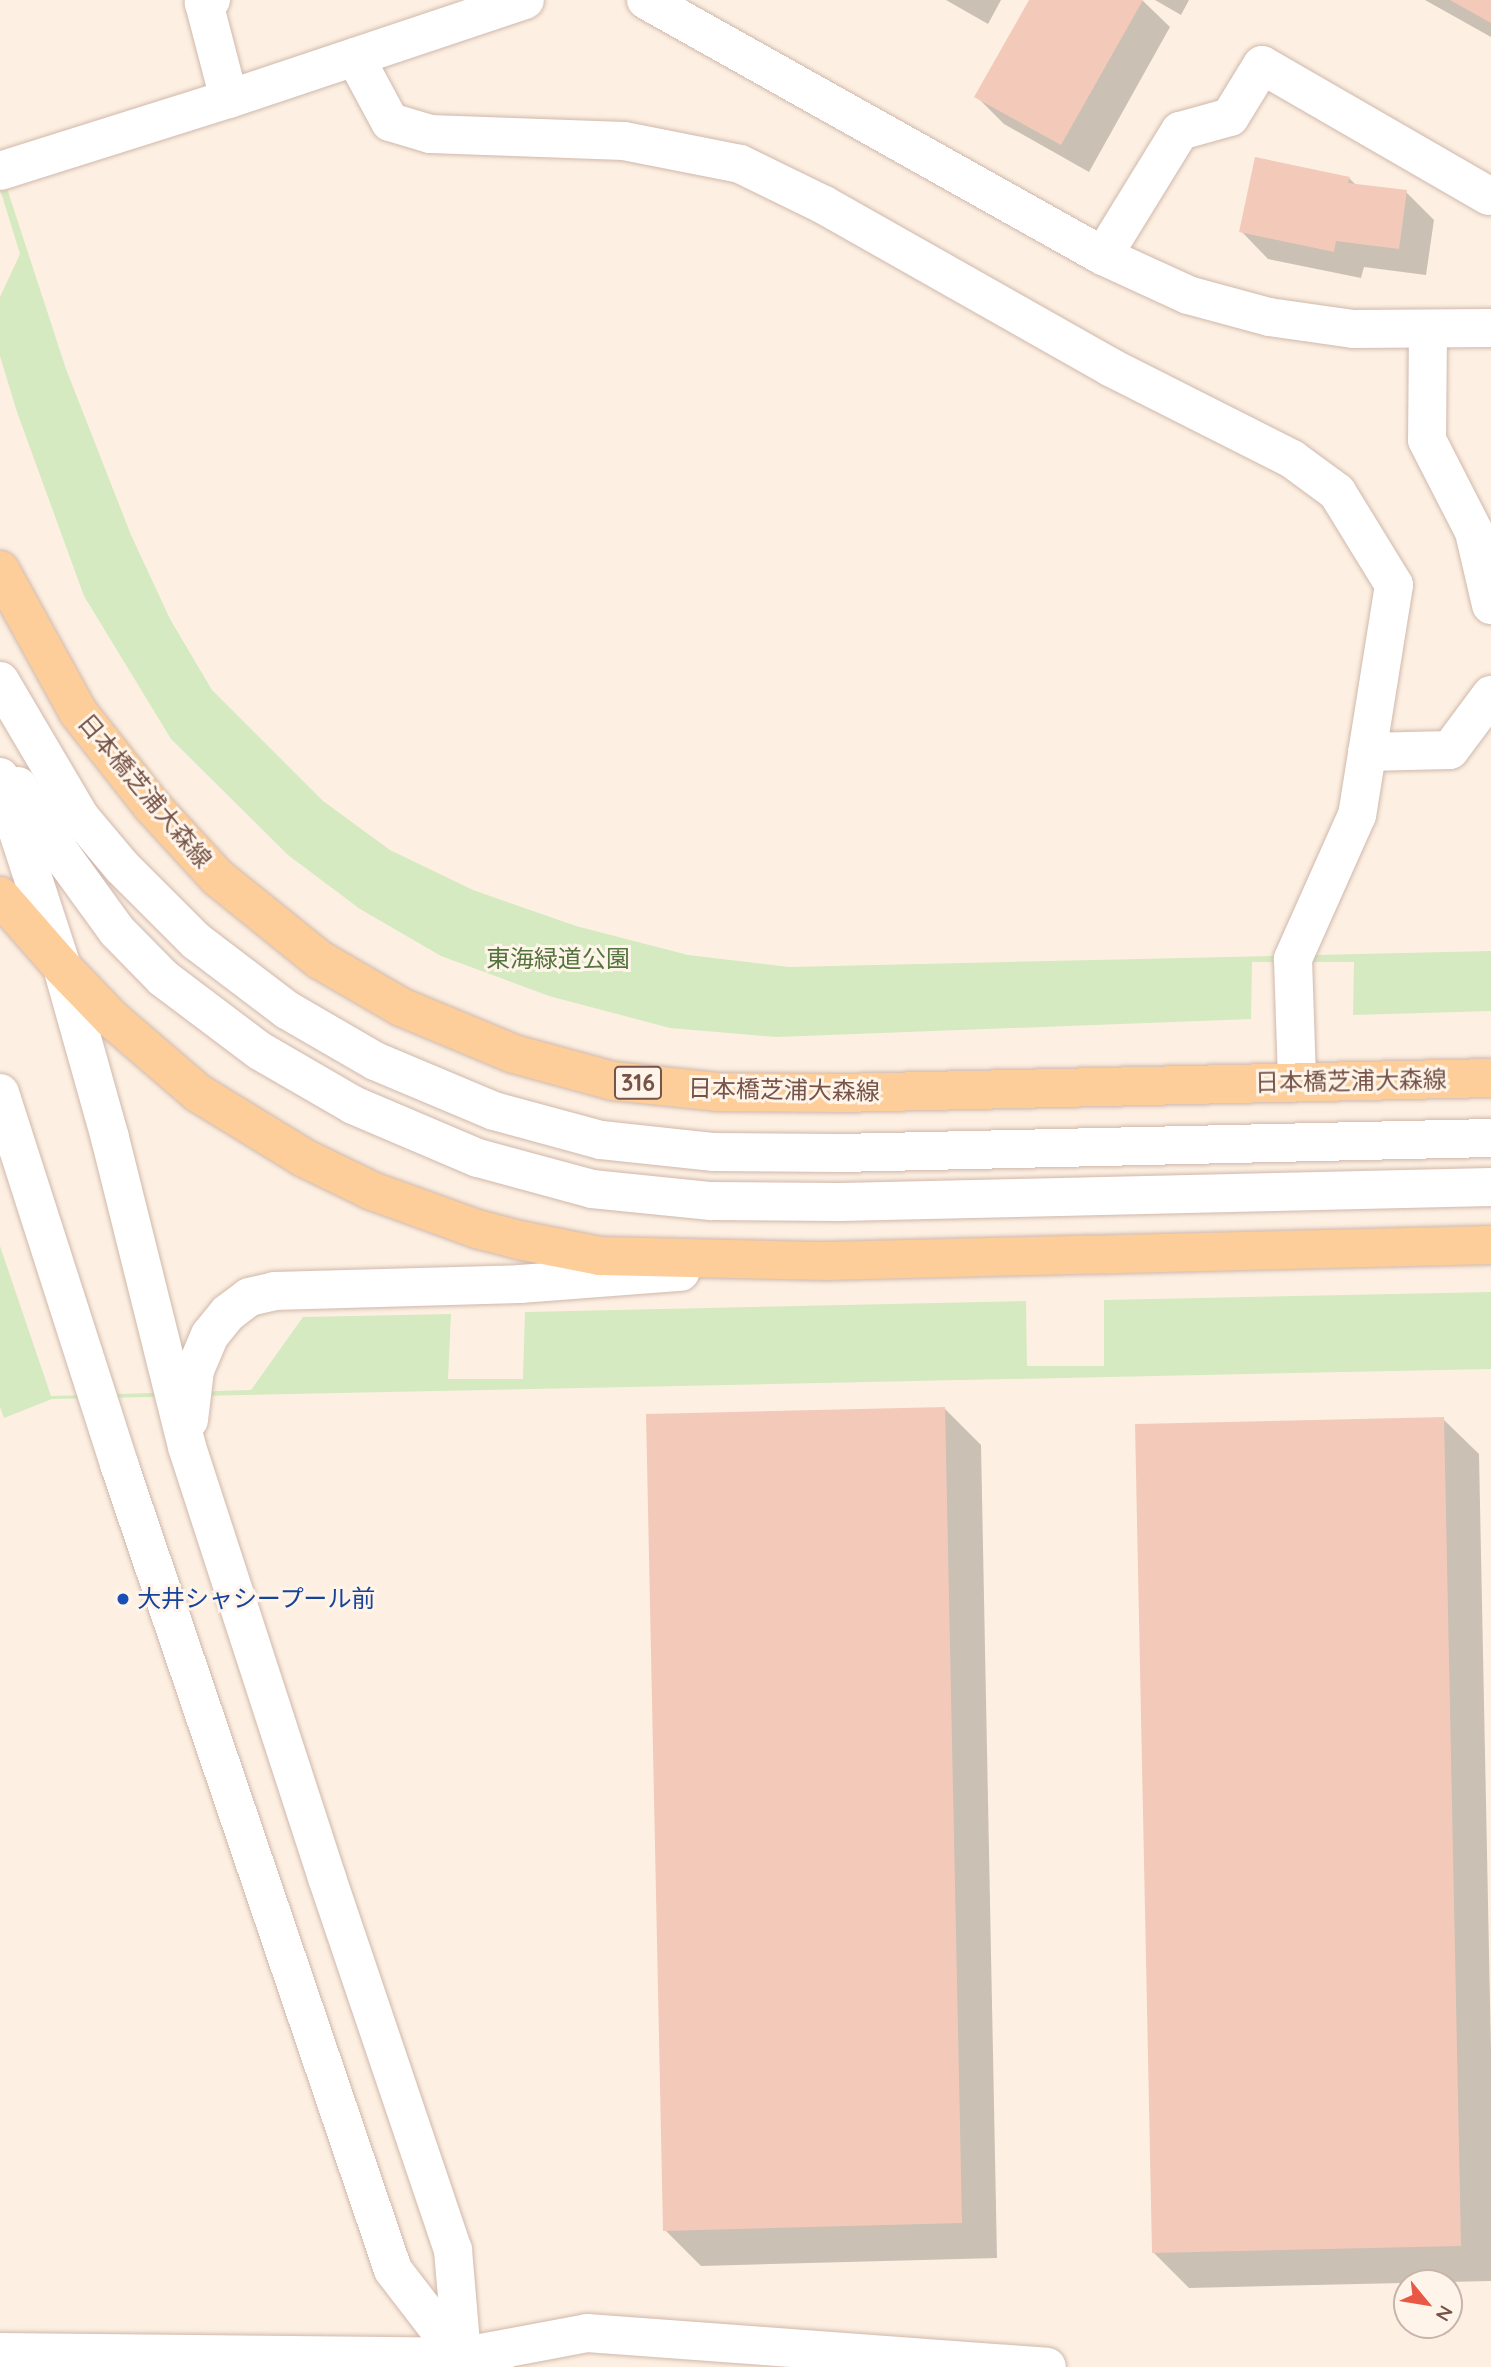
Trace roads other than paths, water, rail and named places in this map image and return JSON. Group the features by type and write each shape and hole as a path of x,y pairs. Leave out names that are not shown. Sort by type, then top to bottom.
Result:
{"main road":[{"name":"日本橋芝浦大森線","path":"0,570 78,712 152,806 218,877 320,960 401,1007 514,1054 613,1081 717,1092 840,1093 1491,1078"},
{"path":"0,896 62,967 112,1018 198,1093 304,1158 405,1204 477,1229 600,1256 826,1261 1491,1245"}],"street":[{"path":"211,0 204,3 229,99"},
{"path":"0,171 229,99 525,0"},
{"path":"646,0 1103,256 1188,295 1269,317 1353,329 1491,328"},
{"path":"355,57 390,122 430,134 624,141 740,164 824,205 1110,367 1292,458 1337,492 1394,585 1357,815 1293,959 1297,1083"},
{"path":"1103,256 1180,131 1230,117 1262,65 1489,195"},
{"path":"1428,330 1427,440 1474,532 1491,605"},
{"path":"0,681 80,817 122,867 195,941 287,1010 375,1061 494,1111 601,1140 714,1152 840,1153 1491,1138"},
{"path":"1367,752 1450,750 1491,695"},
{"path":"0,758 59,851 117,931 163,978 260,1051 341,1098 478,1158 592,1189 711,1201 840,1202 1491,1187"},
{"path":"0,777 62,967 110,1138 187,1447 331,1891 453,2250 472,2364"},
{"path":"0,1093 119,1464 393,2270 472,2364"},
{"path":"187,1447 195,1370 210,1335 228,1313 249,1297 274,1291 520,1284 826,1261"},
{"path":"0,2352 472,2364 587,2333 1047,2367"}],"place":[{"name":"大井シャシープール前","path":"123,1599"}],"park label":[{"name":"東海緑道公園","path":"558,959"}]}
